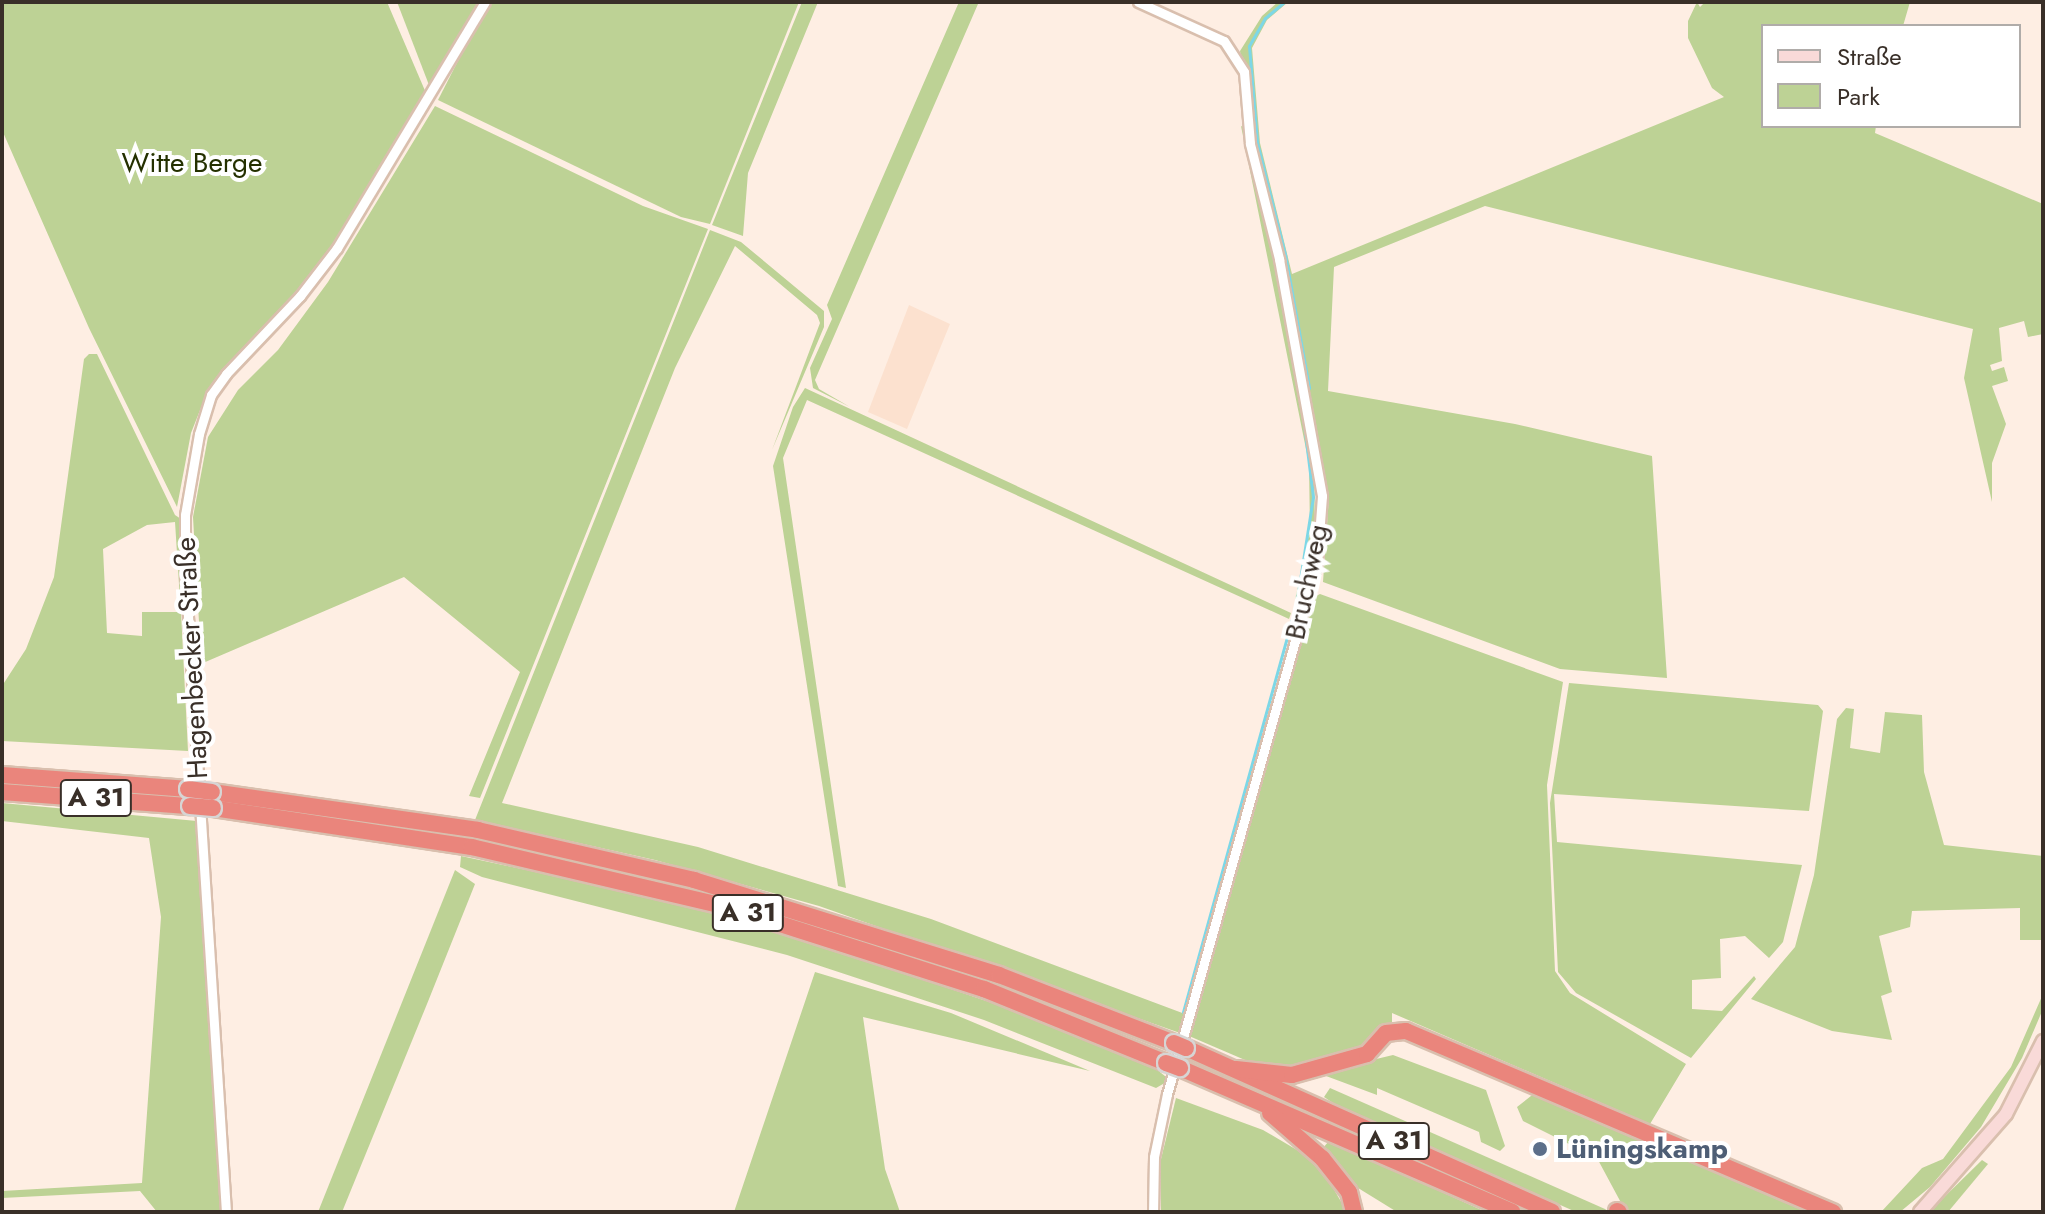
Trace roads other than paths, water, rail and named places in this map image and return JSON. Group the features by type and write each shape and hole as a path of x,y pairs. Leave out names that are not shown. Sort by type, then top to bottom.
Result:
{"highway":[{"name":"A 31","path":"2,775 461,827 626,863 819,916 1073,1001 1236,1069 1552,1212"},
{"name":"A 31","path":"2,792 189,798"},
{"name":"A 31","path":"212,800 454,843 629,881 805,929 995,993 1242,1093 1512,1212"},
{"path":"1236,1069 1292,1075 1367,1054 1386,1033 1406,1031 1833,1212"},
{"path":"1242,1093 1322,1158 1349,1192 1354,1212"}],"main road":[{"path":"1920,1212 2006,1114 2043,1041"}],"street":[{"name":"Hagenbecker Straße","path":"226,1212 184,556 199,434 211,395 226,374 300,296 337,248 485,2"},
{"name":"Bruchweg","path":"1138,2 1224,41 1244,72 1250,144 1279,259 1322,496 1317,563 1167,1094 1154,1157 1153,1212"}],"waterway":[{"path":"1284,2 1265,18 1249,46 1257,142 1285,254 1309,388"},
{"path":"1297,599 1313,497 1303,417"},
{"path":"1183,1012 1292,619"}],"place":[{"name":"Lüningskamp","path":"1540,1149"}],"park label":[{"name":"Witte Berge","path":"192,163"}]}
